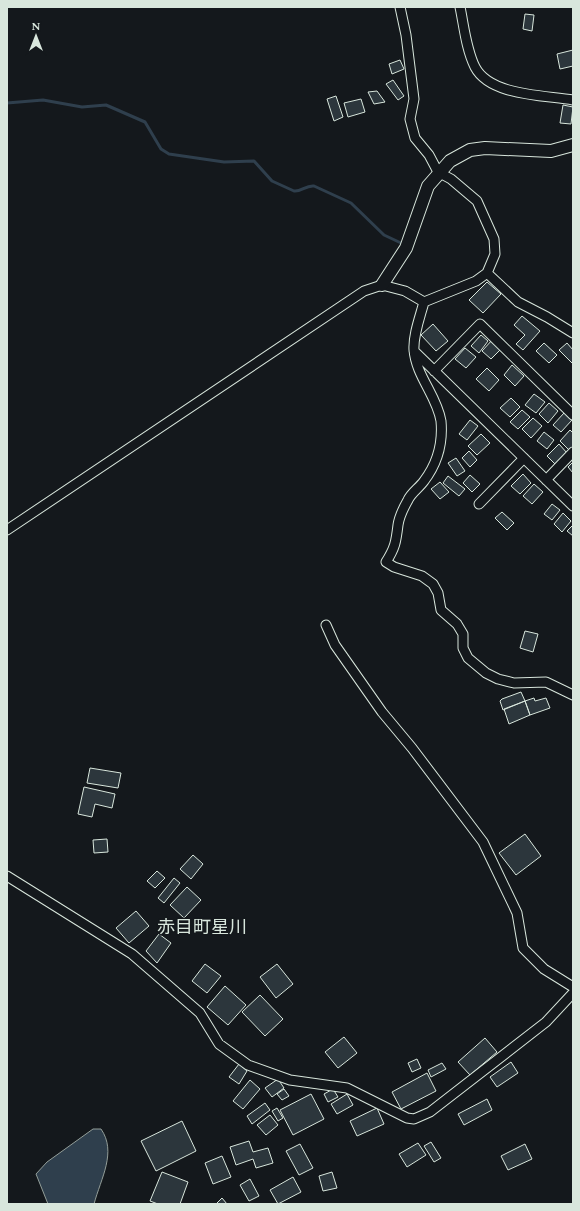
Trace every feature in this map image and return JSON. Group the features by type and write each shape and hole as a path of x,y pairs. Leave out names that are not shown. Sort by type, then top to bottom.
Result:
{"street":[{"path":"400,7 406,35 414,99 410,119 416,138 429,155 438,172 451,179 477,201 494,238 494,254 487,273 476,282 424,302"},
{"path":"460,7 474,65 485,80 503,89 573,100"},
{"path":"382,285 406,248 424,193 438,172 450,161 470,150 499,148 551,151 573,145"},
{"path":"487,273 518,302 573,333"},
{"path":"7,530 364,291 382,285 405,291 424,302"},
{"path":"424,302 414,344 414,351 423,378 438,409 442,438 436,460 430,472 408,498 398,525 395,546 386,562 394,567 422,576 433,584 438,593 441,610 457,624 463,634 463,648 468,658 486,673 498,679 514,683 546,682 573,695"},
{"path":"434,371 480,324 573,415"},
{"path":"414,351 573,506"},
{"path":"546,480 573,452"},
{"path":"479,504 524,458"},
{"path":"326,625 335,644 382,712 412,748 484,842 517,913 523,948 544,968 573,987"},
{"path":"7,876 132,954 200,1013 219,1044 248,1065 290,1080 347,1088 407,1118 419,1118 430,1112 546,1022 573,993"}],"water":[{"path":"93,1129 101,1129 106,1138 108,1147 108,1156 104,1175 94,1204 48,1204 36,1174 47,1162"}],"building":[{"path":"525,14 534,15 532,31 523,29"},
{"path":"573,50 573,66 560,69 557,54"},
{"path":"400,60 404,69 392,74 389,64"},
{"path":"393,80 404,96 398,100 386,84"},
{"path":"377,91 385,102 374,104 368,92"},
{"path":"336,96 343,117 334,121 327,99"},
{"path":"361,99 365,112 348,117 344,103"},
{"path":"563,105 573,107 571,124 560,123"},
{"path":"487,282 501,294 483,313 469,300"},
{"path":"522,316 540,331 523,350 516,344 525,335 514,325"},
{"path":"433,324 448,341 436,351 421,335"},
{"path":"481,335 488,341 479,353 471,346"},
{"path":"493,339 502,348 491,359 482,351"},
{"path":"544,343 557,355 549,363 536,351"},
{"path":"567,343 573,350 573,364 559,350"},
{"path":"465,348 476,357 466,368 455,359"},
{"path":"512,365 524,376 515,386 504,375"},
{"path":"487,368 499,380 489,391 476,379"},
{"path":"534,394 545,402 536,413 525,405"},
{"path":"511,398 520,407 510,417 500,408"},
{"path":"549,403 558,411 548,423 539,414"},
{"path":"522,410 530,417 518,429 510,422"},
{"path":"564,413 572,420 561,432 553,425"},
{"path":"533,418 542,426 531,438 522,429"},
{"path":"470,420 478,426 467,440 459,434"},
{"path":"570,430 573,433 573,446 569,450 560,441"},
{"path":"544,432 554,440 547,449 537,441"},
{"path":"481,434 490,443 477,455 468,446"},
{"path":"559,444 567,453 556,465 547,456"},
{"path":"469,451 477,460 470,467 462,458"},
{"path":"456,458 465,471 457,476 448,463"},
{"path":"573,462 573,473 568,467"},
{"path":"523,474 531,483 520,494 511,486"},
{"path":"470,475 480,484 472,492 463,483"},
{"path":"448,476 465,489 459,496 443,483"},
{"path":"440,482 449,492 440,499 431,489"},
{"path":"534,484 543,492 532,504 523,496"},
{"path":"552,504 560,510 552,520 544,514"},
{"path":"502,512 514,523 507,530 495,518"},
{"path":"563,513 571,521 562,532 554,524"},
{"path":"573,525 573,536 567,531"},
{"path":"525,631 538,634 533,652 520,648"},
{"path":"521,692 525,701 503,710 500,701 502,699"},
{"path":"534,698 535,701 546,698 550,708 530,715 525,701"},
{"path":"525,701 530,715 509,724 504,709"},
{"path":"90,768 121,773 118,788 87,783"},
{"path":"84,787 115,794 112,808 95,804 92,817 78,814"},
{"path":"525,834 541,856 516,875 499,853"},
{"path":"107,839 108,852 94,853 93,840"},
{"path":"193,855 203,864 191,879 180,869"},
{"path":"157,871 165,878 155,888 147,881"},
{"path":"174,878 180,883 164,903 158,898"},
{"path":"187,887 201,900 184,918 170,905"},
{"path":"136,911 149,926 129,943 116,928"},
{"path":"159,934 171,943 157,963 146,951"},
{"path":"205,964 221,976 207,993 192,981"},
{"path":"277,964 293,984 276,998 260,977"},
{"path":"225,986 246,1005 228,1025 207,1007"},
{"path":"260,995 283,1019 265,1036 242,1012"},
{"path":"344,1037 357,1053 338,1068 325,1052"},
{"path":"485,1038 497,1052 470,1075 458,1062"},
{"path":"417,1059 421,1068 412,1072 408,1063"},
{"path":"511,1062 518,1073 497,1087 490,1077"},
{"path":"442,1063 446,1069 431,1077 428,1070"},
{"path":"239,1064 247,1071 239,1084 229,1077"},
{"path":"427,1073 436,1091 401,1109 392,1092"},
{"path":"278,1079 284,1088 272,1097 265,1088"},
{"path":"250,1080 260,1089 243,1109 233,1101"},
{"path":"284,1089 289,1096 282,1100 277,1094"},
{"path":"333,1089 338,1097 328,1102 324,1094"},
{"path":"311,1094 324,1119 293,1135 280,1110"},
{"path":"347,1094 353,1105 337,1114 331,1104"},
{"path":"487,1099 492,1110 464,1125 458,1114"},
{"path":"265,1103 270,1110 252,1124 247,1116"},
{"path":"277,1108 283,1118 278,1121 272,1111"},
{"path":"377,1108 384,1124 357,1136 350,1121"},
{"path":"270,1115 278,1125 266,1135 257,1125"},
{"path":"182,1121 196,1151 156,1171 141,1141"},
{"path":"249,1141 253,1152 268,1148 273,1163 256,1168 253,1159 236,1165 230,1147"},
{"path":"431,1142 441,1158 434,1162 424,1146"},
{"path":"418,1143 426,1155 407,1167 399,1154"},
{"path":"300,1144 313,1168 299,1175 286,1151"},
{"path":"525,1144 532,1159 508,1170 501,1156"},
{"path":"222,1156 231,1177 213,1184 205,1163"},
{"path":"162,1172 188,1182 180,1204 158,1204 150,1201"},
{"path":"332,1172 337,1188 323,1191 319,1176"},
{"path":"293,1177 301,1192 278,1204 270,1190"},
{"path":"250,1179 259,1196 249,1201 240,1185"},
{"path":"222,1198 227,1204 216,1204"}],"waterway":[{"path":"7,103 43,100 82,107 106,105 145,122 161,149 169,154 224,162 254,161 272,181 294,191 308,186 314,186 351,203 384,235 401,243"}],"district":[{"name":"赤目町星川","path":"202,927"}]}
